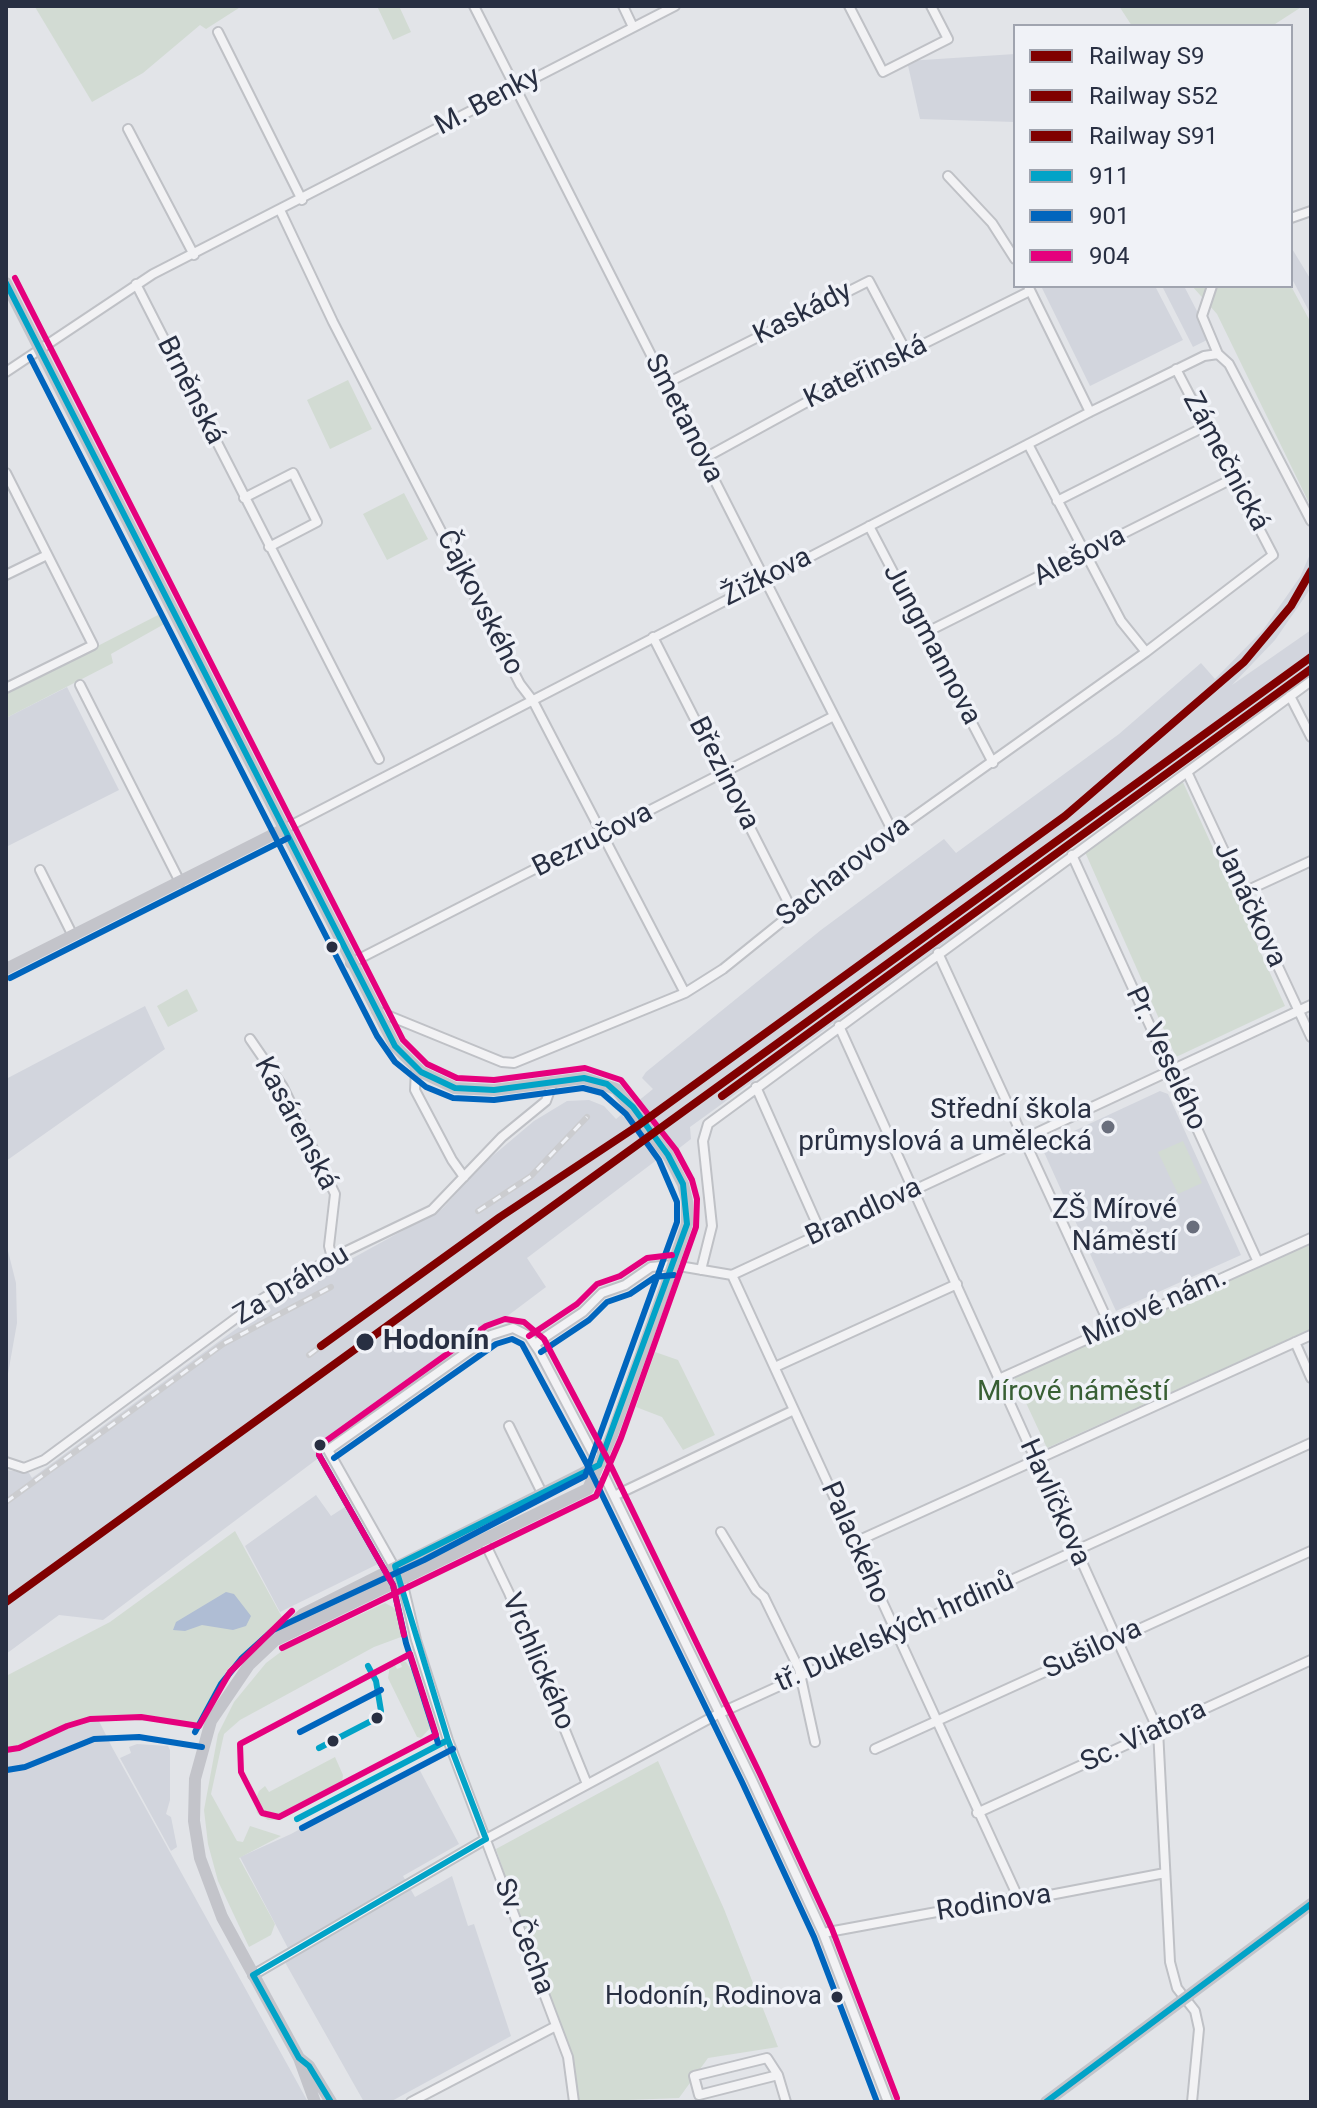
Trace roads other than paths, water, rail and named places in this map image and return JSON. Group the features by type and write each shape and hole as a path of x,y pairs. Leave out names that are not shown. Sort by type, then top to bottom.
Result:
{"main road":[{"path":"6,283 395,1046 416,1069 443,1084 474,1090 584,1078 616,1089 668,1155 683,1184 688,1209 687,1224 588,1489 278,1639"},
{"path":"6,969 284,829"},
{"path":"315,2102 299,2058 222,1917 203,1868 194,1821 195,1779 204,1737 215,1711 249,1665 303,1614 599,1465"},
{"path":"1046,2102 1311,1904"},
{"path":"299,2058 309,2066 331,2102"}],"street":[{"name":"Smetanova","path":"474,6 893,832"},
{"path":"623,6 633,27"},
{"name":"M. Benky","path":"6,372 136,284 675,6"},
{"path":"849,6 883,72 948,39 931,6"},
{"path":"218,32 302,200"},
{"path":"128,129 194,255"},
{"path":"948,176 992,223 1013,256"},
{"name":"Čajkovského","path":"280,210 339,333 520,684 533,701 685,993"},
{"name":"Kaskády","path":"665,384 869,281 907,353"},
{"name":"Brněnská","path":"136,284 269,547"},
{"path":"1211,288 1202,316 1218,354 1229,364 1311,521"},
{"name":"Kateřinská","path":"703,459 1029,289 1090,412"},
{"name":"Žižkova","path":"284,829 1090,412 1176,369 1218,354"},
{"name":"Zámečnická","path":"1176,369 1273,555"},
{"path":"1057,501 1206,426"},
{"path":"1028,444 1121,621 1146,652"},
{"path":"6,473 93,645 6,688"},
{"path":"244,498 293,473 317,522 269,547 379,759"},
{"name":"Alešova","path":"925,633 1234,478"},
{"name":"Jungmannova","path":"869,526 993,763"},
{"path":"6,575 47,555"},
{"name":"Sacharovova","path":"376,1011 502,1062 514,1063 685,993 723,969 792,910 893,832 1146,652 1273,555"},
{"name":"Březinova","path":"653,637 792,910"},
{"path":"701,1270 712,1226 703,1141 705,1128 756,1087 1072,855 1188,774 1311,681"},
{"path":"80,685 180,882"},
{"path":"1290,696 1311,737"},
{"name":"Bezručova","path":"351,963 834,716"},
{"name":"Janáčkova","path":"1188,774 1311,1037"},
{"name":"Pr. Veselého","path":"1072,855 1258,1262"},
{"path":"1244,892 1311,861"},
{"path":"40,870 72,934"},
{"path":"938,953 1111,1328"},
{"name":"Brandlova","path":"732,1275 1311,1005"},
{"name":"Havlíčkova","path":"839,1026 1158,1730 1170,1962 1174,1981 1195,2011 1199,2029 1192,2102"},
{"name":"Kasárenská","path":"250,1039 283,1087 335,1194 329,1246 332,1258"},
{"path":"416,1069 415,1090 464,1177"},
{"name":"Za Dráhou","path":"9,1464 24,1468 44,1460 262,1299 332,1258 421,1217 502,1137 546,1101 553,1082"},
{"path":"756,1087 821,1233"},
{"name":"Mírové nám.","path":"999,1379 1311,1238"},
{"path":"732,1275 673,1265 651,1267 625,1285 602,1293 583,1312 535,1344 599,1465 823,1933 888,2102"},
{"name":"Palackého","path":"732,1275 1018,1897"},
{"path":"775,1367 957,1284"},
{"name":"Sv. Čecha","path":"535,1344 513,1328 491,1335 328,1450 402,1581 416,1640 448,1740 568,2057 574,2102"},
{"path":"853,1543 1311,1335"},
{"path":"1295,1342 1311,1378"},
{"path":"614,1496 794,1410"},
{"path":"509,1426 542,1493"},
{"name":"tř. Dukelských hrdinů","path":"253,1975 486,1839 718,1714 1311,1443"},
{"path":"721,1532 756,1590 764,1597 801,1675 815,1742"},
{"name":"Vrchlického","path":"484,1541 509,1593 587,1784"},
{"name":"Sušilova","path":"875,1749 1311,1551"},
{"name":"Sc. Viatora","path":"977,1813 1311,1660"},
{"name":"Rodinova","path":"823,1933 1165,1873"},
{"name":"Sv. Čecha","path":"411,2102 556,2026"},
{"path":"778,2075 699,2095 694,2076 767,2058 778,2075 786,2102"}],"water":[{"path":"226,1592 234,1594 251,1616 246,1626 233,1630 202,1625 185,1631 173,1630 176,1622"}],"railway":[{"path":"478,1211 531,1176 587,1117"},
{"path":"6,1502 223,1344 331,1287"},
{"path":"309,1355 321,1346"}],"rail line":[{"name":"S52","path":"321,1346 500,1217 636,1127 1065,816 1244,662 1291,606 1311,571"},
{"name":"S9","path":"6,1602 1311,657"},
{"name":"S91","path":"722,1096 1311,669"}],"place":[{"name":"Střední škola průmyslová a umělecká","path":"1108,1127"},
{"name":"ZŠ Mírové Náměstí","path":"1193,1227"},
{"name":"Hodonín","path":"365,1342"},
{"name":"Hodonín, Rodinova","path":"837,1997"}],"park label":[{"name":"Mírové náměstí","path":"1073,1393"}]}
